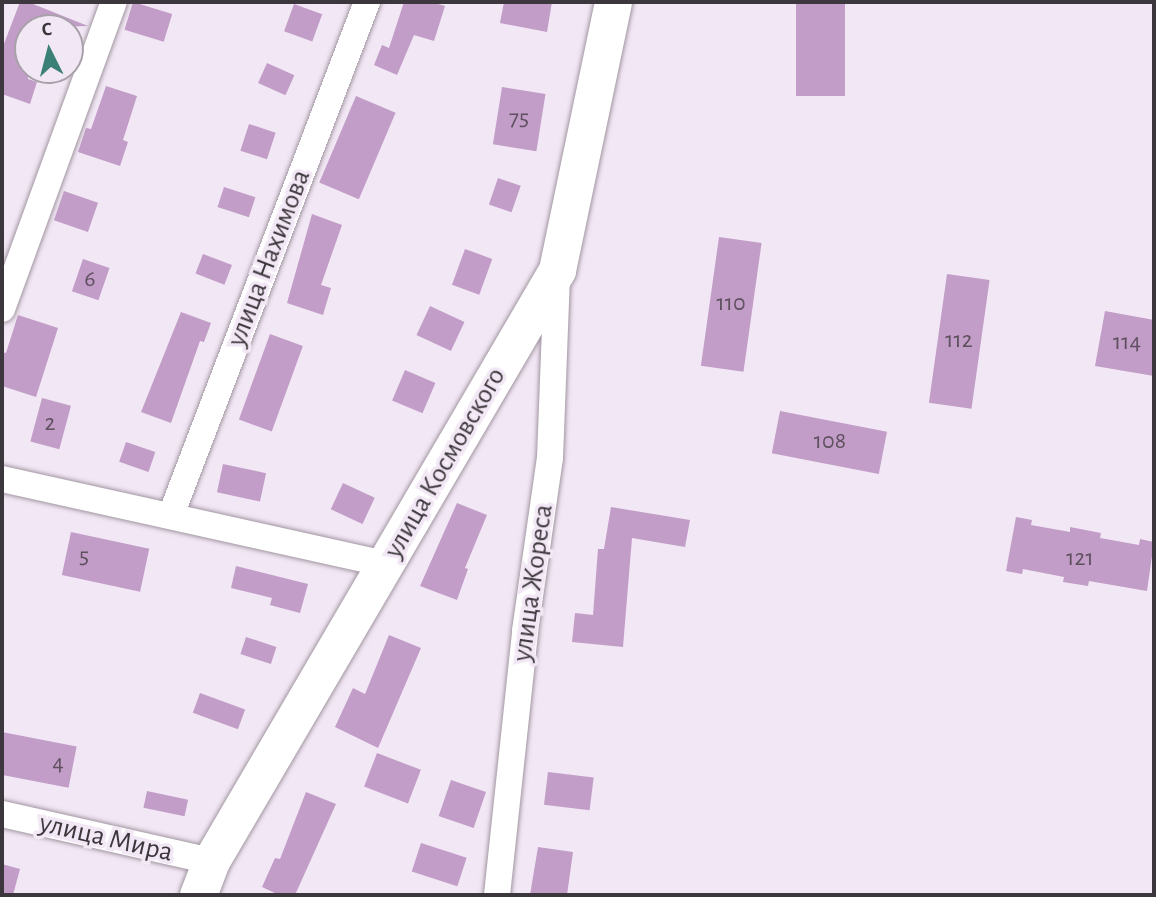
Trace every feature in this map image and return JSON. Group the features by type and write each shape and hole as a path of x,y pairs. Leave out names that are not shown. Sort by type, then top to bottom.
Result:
{"main road":[{"name":"улица Космовского","path":"198,895 211,861 557,270 613,2"}],"street":[{"path":"2,309 114,2"},
{"name":"улица Нахимова","path":"171,515 367,2"},
{"name":"улица Жореса","path":"497,895 526,631 550,458 557,270"},
{"path":"2,479 386,564"},
{"name":"улица Мира","path":"2,814 211,861"}],"building":[{"path":"20,2 28,2 58,14 15,14"},
{"path":"133,2 172,14 164,42 125,30"},
{"path":"404,2 431,2 445,6 434,41 414,35 397,75 374,65 382,45 389,48"},
{"path":"504,2 552,2 547,32 500,23"},
{"path":"796,2 845,2 845,96 796,96"},
{"path":"294,4 322,14 312,42 284,31"},
{"path":"14,18 14,84 36,84 30,104 2,94 2,49"},
{"path":"267,63 294,75 285,95 258,83"},
{"path":"106,86 137,96 123,140 128,142 120,166 78,152 86,128 91,129"},
{"path":"502,87 545,94 536,151 493,144"},
{"path":"356,96 396,113 359,199 319,183"},
{"path":"249,124 276,133 267,159 240,151"},
{"path":"498,178 521,186 512,212 489,204"},
{"path":"224,187 255,197 249,217 218,207"},
{"path":"64,191 98,203 88,232 54,220"},
{"path":"312,214 342,225 321,285 331,288 323,315 287,303"},
{"path":"719,237 762,243 743,372 701,366"},
{"path":"465,249 492,259 479,295 452,285"},
{"path":"203,254 232,265 224,285 195,274"},
{"path":"83,259 109,268 98,300 72,291"},
{"path":"947,274 990,280 971,409 929,403"},
{"path":"430,306 464,322 451,351 416,335"},
{"path":"1105,311 1154,320 1154,376 1095,366"},
{"path":"181,312 211,323 204,342 200,341 171,423 141,412"},
{"path":"18,315 58,328 36,397 2,386 2,352 6,353"},
{"path":"270,334 303,346 272,431 239,420"},
{"path":"405,370 435,383 422,413 392,400"},
{"path":"42,398 71,406 59,449 30,441"},
{"path":"780,411 887,432 879,474 772,453"},
{"path":"126,442 155,452 148,472 119,462"},
{"path":"223,464 266,473 260,502 217,492"},
{"path":"343,483 375,498 362,524 331,509"},
{"path":"457,503 487,515 465,568 468,569 457,600 420,586"},
{"path":"611,507 690,520 685,547 632,538 623,647 572,642 575,613 593,615 598,549 604,549"},
{"path":"1016,517 1032,520 1031,525 1070,532 1070,527 1101,533 1100,538 1139,545 1140,539 1154,542 1147,591 1089,581 1088,586 1063,582 1064,577 1023,569 1022,574 1006,571"},
{"path":"71,532 149,549 140,592 62,575"},
{"path":"236,566 308,584 300,613 270,605 272,598 231,588"},
{"path":"389,635 421,648 378,748 335,727 353,688 365,694"},
{"path":"246,637 276,647 271,664 240,654"},
{"path":"200,693 245,709 238,729 193,713"},
{"path":"2,732 77,747 69,788 2,775"},
{"path":"377,753 421,770 408,803 364,787"},
{"path":"548,772 594,778 590,810 544,805"},
{"path":"451,780 486,792 474,828 439,816"},
{"path":"147,791 188,800 185,816 143,808"},
{"path":"306,792 336,804 295,895 279,895 262,887 275,858 280,859"},
{"path":"421,843 467,858 457,886 412,872"},
{"path":"538,847 573,852 567,895 530,895"},
{"path":"2,864 20,869 13,895 2,895"}]}
